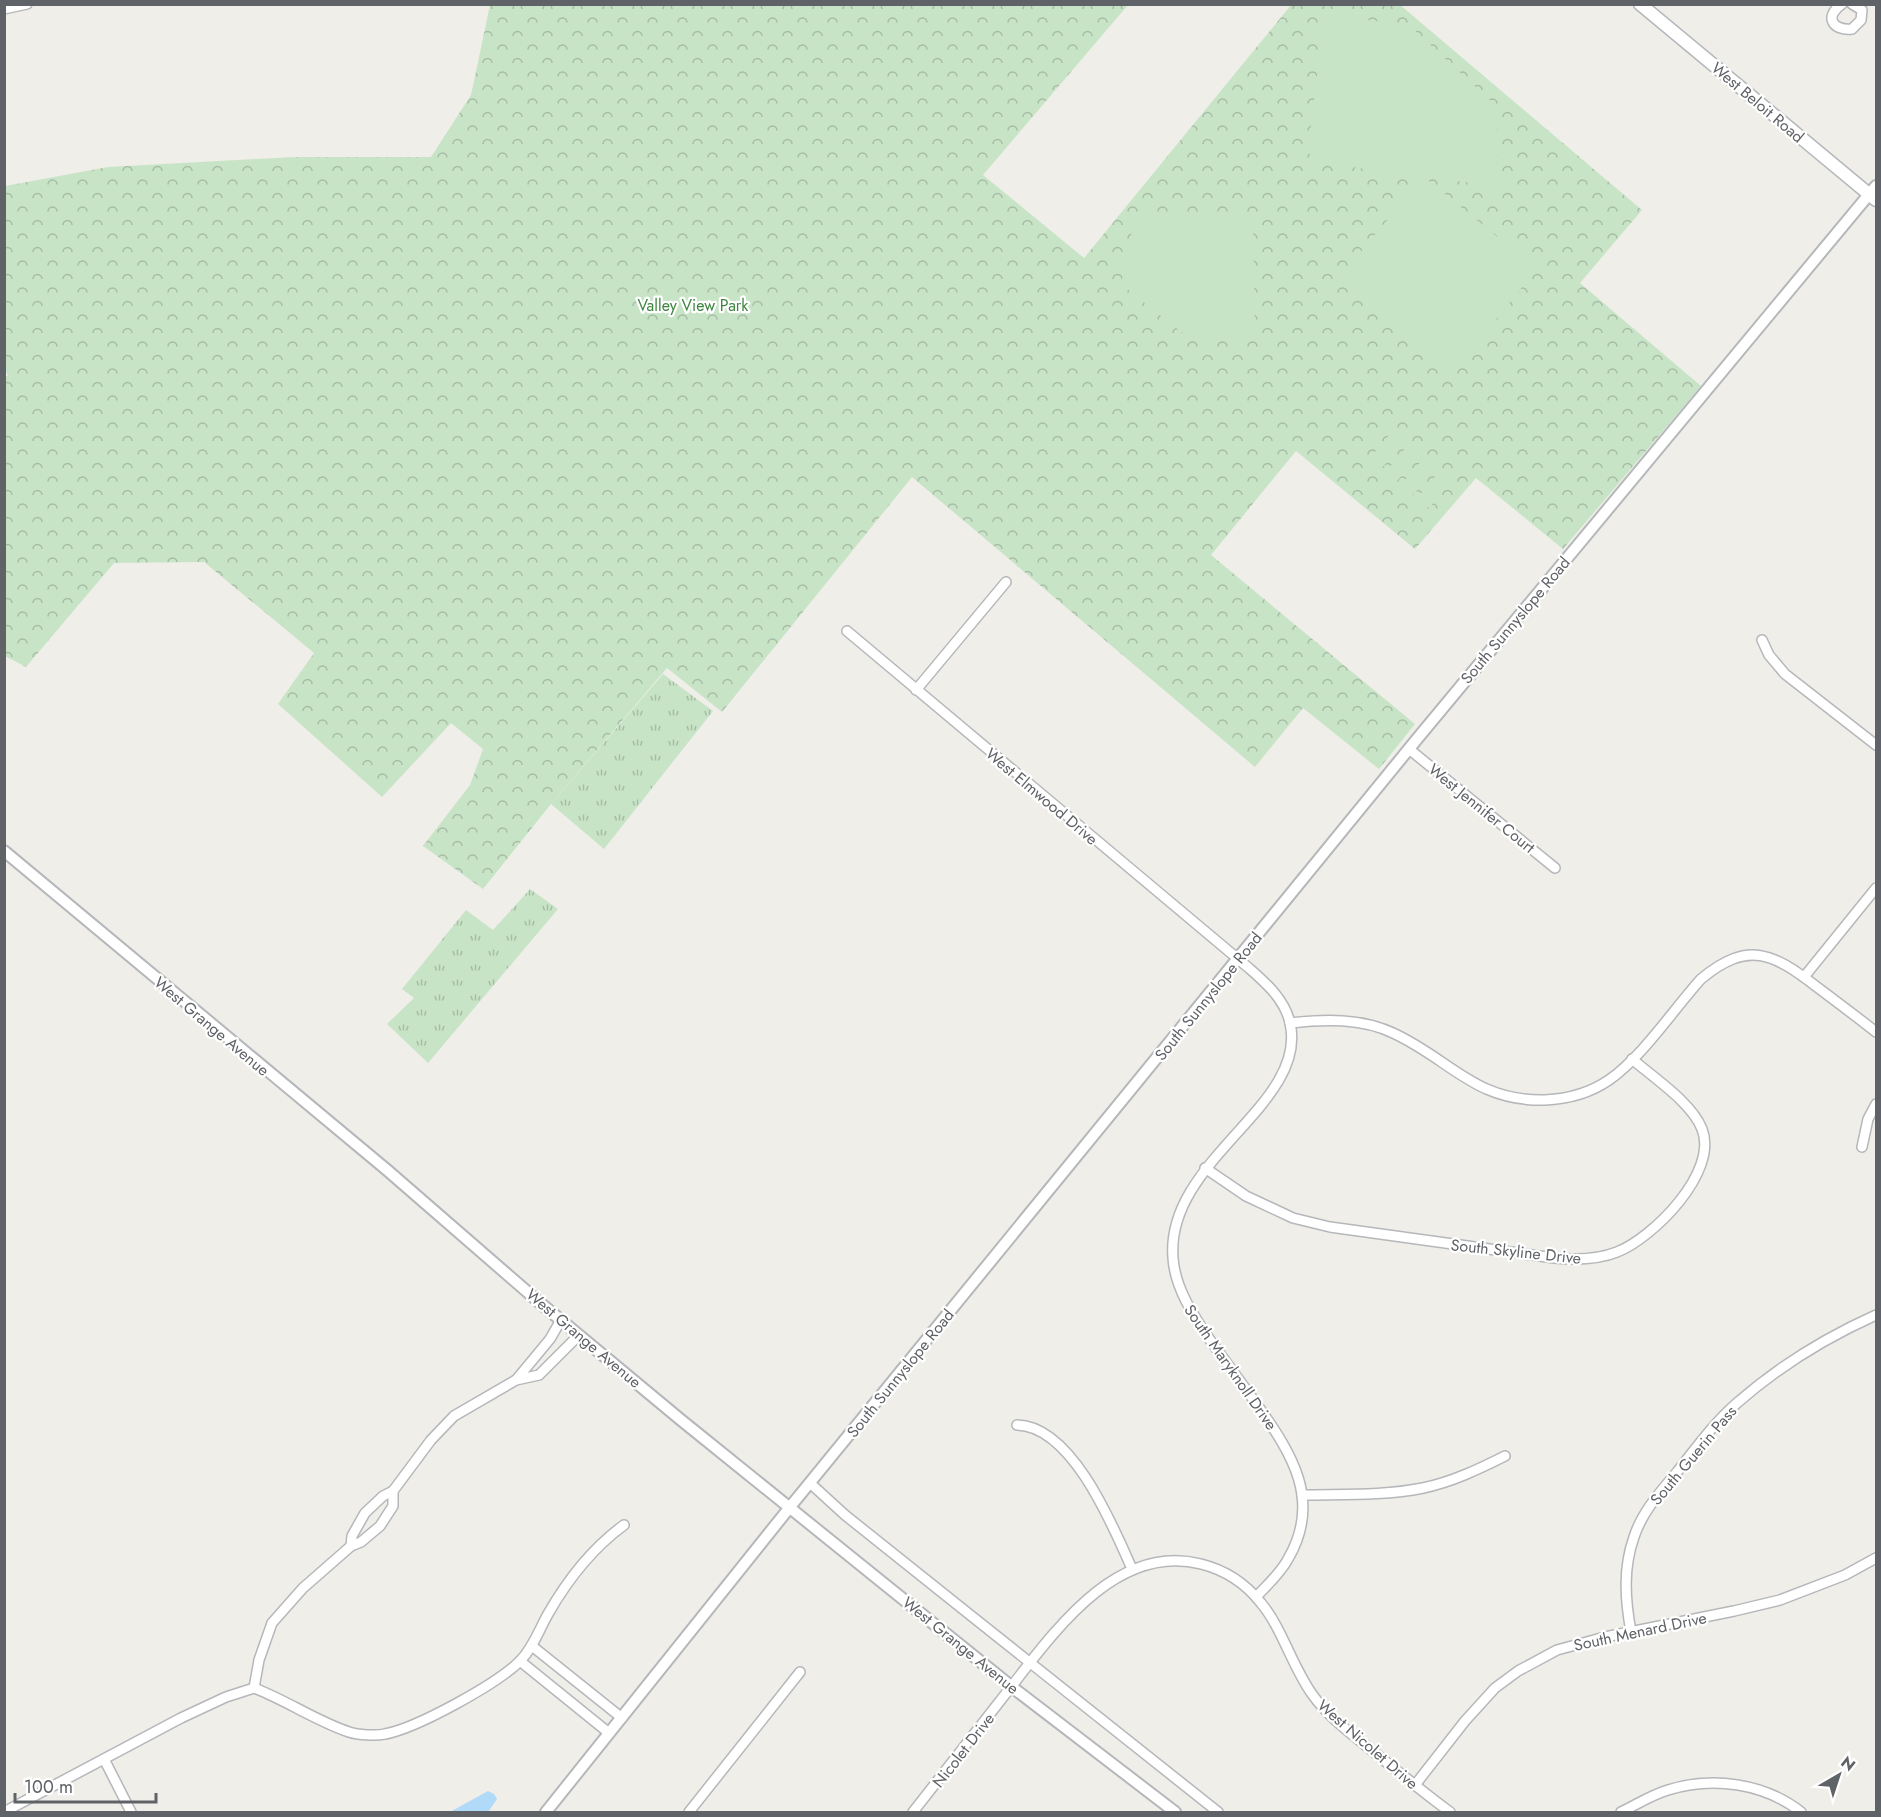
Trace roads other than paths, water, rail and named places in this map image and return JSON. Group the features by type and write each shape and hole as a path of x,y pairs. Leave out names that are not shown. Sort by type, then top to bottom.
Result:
{"main road":[{"name":"West Beloit Road","path":"1640,4 1874,193"}],"street":[{"path":"4,9 27,4"},
{"path":"1842,4 1834,11 1833,24 1838,28 1852,29 1861,20 1866,7 1852,4"},
{"name":"South Sunnyslope Road","path":"546,1812 790,1507 1409,749 1874,193"},
{"path":"916,690 1006,582"},
{"name":"West Elmwood Drive","path":"847,631 1239,959"},
{"path":"1762,640 1769,656 1785,674 1876,745"},
{"name":"West Jennifer Court","path":"1409,749 1555,868"},
{"name":"West Grange Avenue","path":"4,851 401,1182 579,1335 1012,1687 1175,1812"},
{"path":"1804,977 1876,888"},
{"path":"1290,1023 1333,1020 1359,1022 1411,1042 1485,1090 1509,1098 1532,1101 1554,1100 1578,1095 1608,1080 1632,1059 1701,979 1716,966 1729,959 1762,955 1779,961 1804,977 1876,1032"},
{"name":"South Maryknoll Drive","path":"1239,959 1277,996 1290,1023 1290,1048 1282,1074 1260,1105 1205,1168 1187,1196 1176,1224 1172,1257 1177,1278 1199,1325 1277,1433 1297,1472 1302,1495 1301,1525 1296,1543 1280,1572 1256,1597"},
{"name":"South Skyline Drive","path":"1205,1168 1264,1206 1293,1218 1330,1227 1554,1258 1580,1260 1596,1258 1617,1252 1634,1243 1658,1224 1691,1184 1701,1167 1706,1146 1704,1132 1698,1119 1669,1090 1632,1059"},
{"path":"1862,1147 1868,1119 1876,1104"},
{"name":"South Guerin Pass","path":"1631,1632 1627,1606 1626,1570 1634,1537 1641,1521 1659,1493 1714,1426 1738,1402 1802,1354 1876,1315"},
{"path":"516,1380 550,1339 561,1320"},
{"path":"351,1546 352,1536 365,1513 383,1496 393,1491 432,1440 454,1416 516,1380 539,1375 579,1335"},
{"path":"1017,1425 1029,1426 1046,1433 1075,1463 1095,1492 1132,1569"},
{"path":"1302,1495 1379,1494 1426,1488 1466,1474 1505,1456"},
{"name":"West Grange Avenue","path":"810,1484 845,1515 1218,1812"},
{"path":"254,1688 259,1660 272,1623 303,1588 351,1546 361,1542 380,1526 393,1506 393,1491"},
{"path":"4,1812 226,1697 254,1688 351,1732 384,1735 409,1726 461,1701 497,1679 520,1661 532,1646 574,1572 604,1539 624,1525"},
{"name":"South Menard Drive","path":"1414,1785 1495,1688 1518,1671 1567,1646 1780,1600 1845,1575 1876,1558"},
{"name":"West Nicolet Drive","path":"1031,1664 1065,1622 1096,1591 1132,1569 1161,1562 1190,1561 1215,1567 1230,1575 1256,1597 1270,1616 1292,1662 1313,1696 1351,1733 1450,1812"},
{"path":"532,1646 622,1718"},
{"path":"520,1661 609,1733"},
{"name":"Nicolet Drive","path":"914,1812 1031,1664"},
{"path":"688,1812 800,1672"},
{"path":"104,1760 131,1812"},
{"path":"1621,1812 1665,1791 1692,1784 1714,1782 1750,1787 1770,1794 1801,1812"}],"water":[{"path":"488,1791 497,1799 488,1812 450,1812"}],"park label":[{"name":"Valley View Park","path":"693,305"}]}
